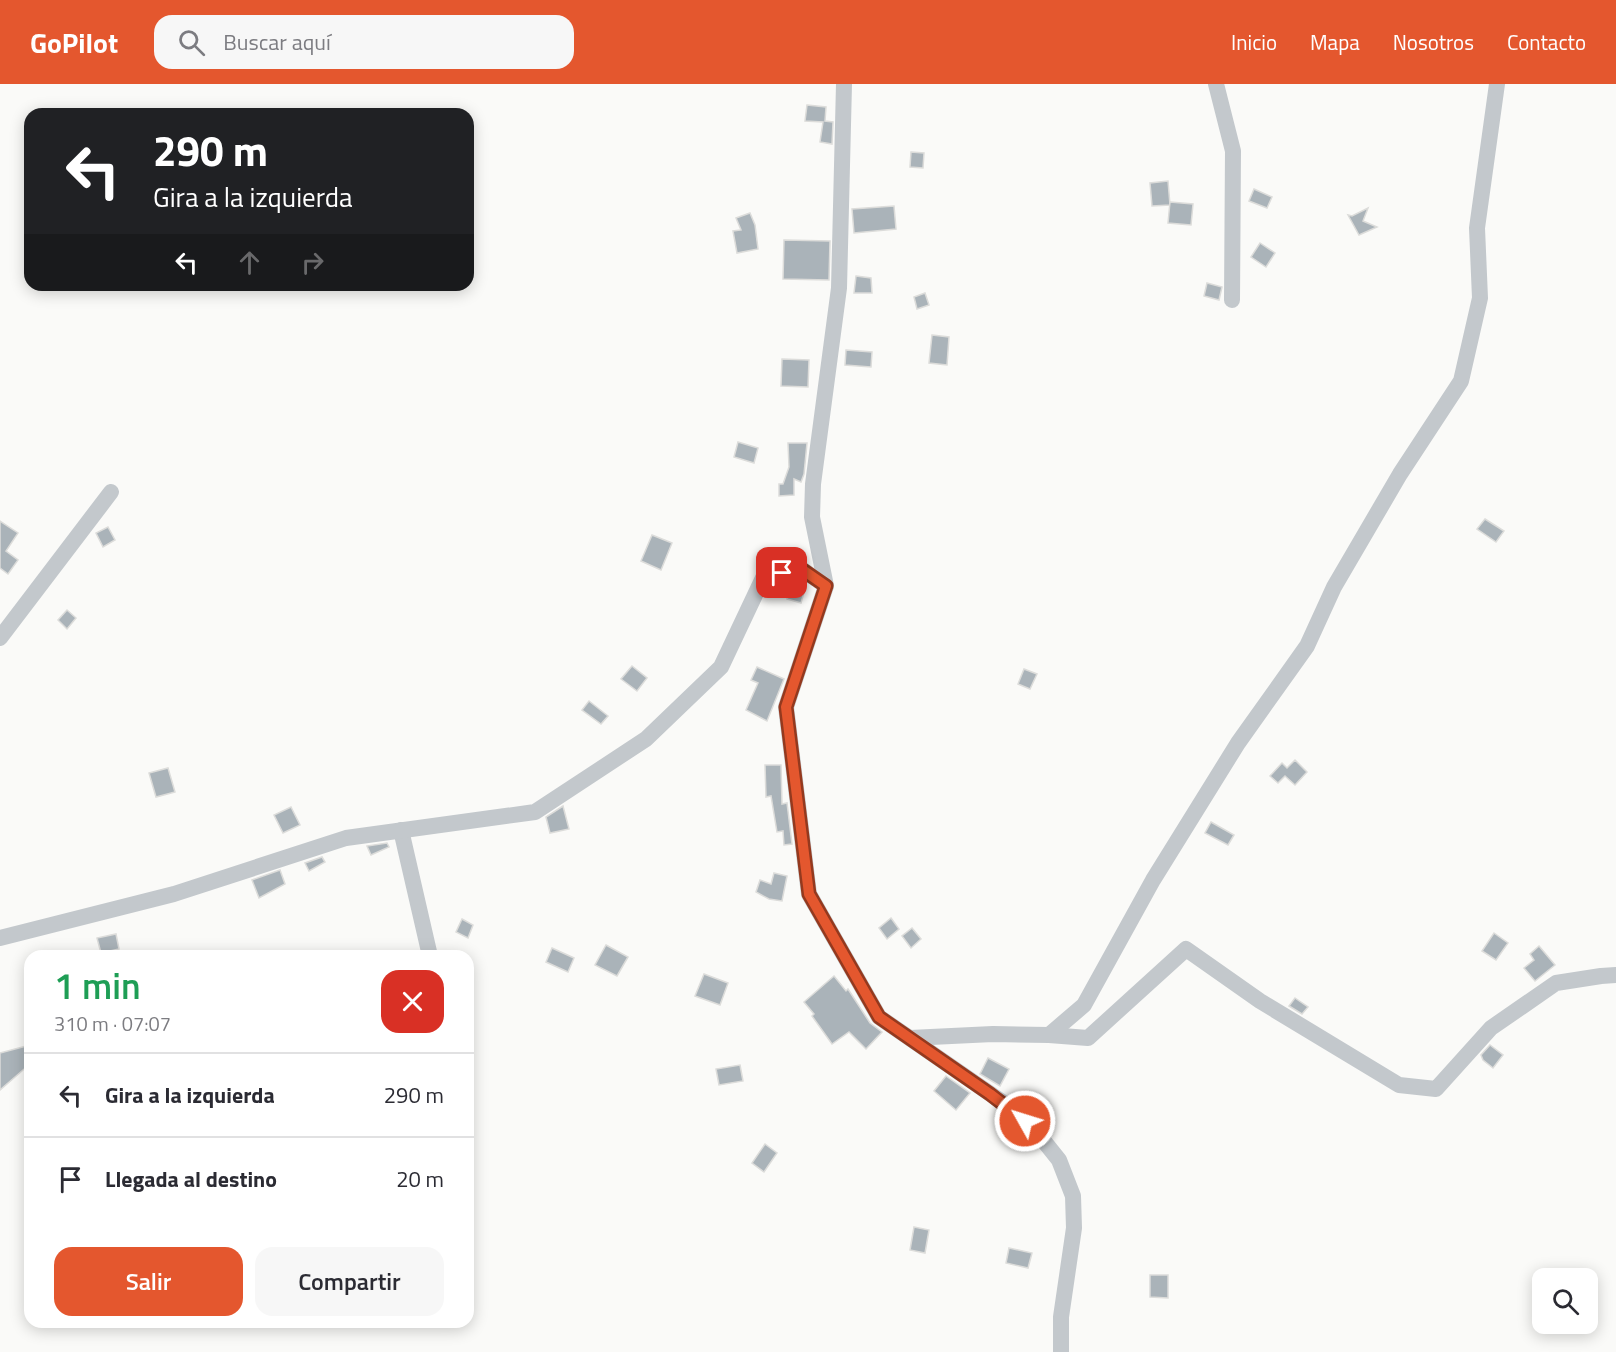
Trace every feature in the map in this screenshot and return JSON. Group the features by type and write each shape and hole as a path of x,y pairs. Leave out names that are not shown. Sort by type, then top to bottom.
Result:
{"street":[{"path":"844,84 839,288 813,484 812,517 826,586 786,707 809,894 879,1017 1015,1111 1035,1130 1059,1160 1073,1196 1074,1228 1061,1317 1061,1352"},
{"path":"1216,84 1233,151 1232,300"},
{"path":"1049,1035 1084,1005 1153,879 1238,743 1307,646 1334,587 1400,474 1461,381 1480,298 1477,228 1497,84"},
{"path":"0,638 111,492"},
{"path":"0,938 174,894 346,838 535,812 646,739 721,667 763,578 800,568 826,586"},
{"path":"401,830 429,950"},
{"path":"910,1038 993,1034 1089,1038 1186,949 1260,1001 1399,1085 1436,1089 1491,1028 1556,983 1616,975"}],"building":[{"path":"807,105 826,107 825,121 833,122 832,144 820,142 823,122 805,121"},
{"path":"911,152 924,153 923,168 910,167"},
{"path":"1168,181 1170,205 1152,206 1150,183"},
{"path":"1254,189 1272,197 1267,208 1249,201"},
{"path":"1170,202 1193,204 1191,225 1168,223"},
{"path":"894,206 896,229 854,233 852,209"},
{"path":"1368,208 1363,221 1377,227 1359,235 1348,215 1352,216"},
{"path":"750,213 755,225 758,249 737,253 733,231 741,230 736,218"},
{"path":"784,240 830,241 829,280 783,279"},
{"path":"1260,243 1275,253 1266,267 1251,257"},
{"path":"856,276 871,278 872,293 854,293"},
{"path":"1207,283 1222,287 1219,300 1204,296"},
{"path":"925,293 929,305 917,309 914,297"},
{"path":"932,335 949,337 947,365 929,363"},
{"path":"846,350 872,352 871,367 845,365"},
{"path":"782,359 809,360 808,387 781,386"},
{"path":"738,442 758,448 754,463 734,457"},
{"path":"788,443 807,443 804,474 801,482 794,479 794,495 779,496 779,484 783,484 789,467"},
{"path":"1485,519 1504,531 1496,542 1477,529"},
{"path":"0,521 18,533 6,551 18,560 8,574 0,568"},
{"path":"108,527 115,540 103,547 96,533"},
{"path":"652,535 672,543 661,570 641,561"},
{"path":"798,579 806,585 801,603 787,599 792,581"},
{"path":"67,610 76,618 67,629 58,620"},
{"path":"632,666 647,678 637,691 621,679"},
{"path":"757,667 784,679 767,721 746,710 758,683 751,680"},
{"path":"1024,669 1037,674 1030,689 1018,684"},
{"path":"589,701 608,716 601,724 582,710"},
{"path":"1295,760 1307,772 1295,785 1285,776 1278,783 1270,776 1282,763 1287,768"},
{"path":"765,765 781,765 782,804 787,803 792,844 784,845 783,831 777,832 771,796 766,797"},
{"path":"168,768 175,792 156,797 149,773"},
{"path":"563,806 569,829 550,833 546,817"},
{"path":"291,807 300,825 283,833 274,815"},
{"path":"1211,822 1234,835 1228,845 1205,833"},
{"path":"387,843 389,847 371,855 367,846"},
{"path":"322,857 325,862 309,871 305,863"},
{"path":"280,870 285,884 259,898 252,880"},
{"path":"774,873 787,876 782,901 769,899 756,892 760,880 771,884"},
{"path":"891,918 899,929 887,939 879,928"},
{"path":"462,919 473,925 468,938 456,932"},
{"path":"912,928 921,939 911,948 902,936"},
{"path":"1494,933 1508,943 1496,960 1482,951"},
{"path":"116,934 119,949 100,950 97,938"},
{"path":"606,945 628,957 617,976 595,965"},
{"path":"1539,946 1555,965 1535,981 1524,968 1534,960 1530,954"},
{"path":"552,948 574,958 568,972 546,962"},
{"path":"704,974 728,983 720,1005 695,996"},
{"path":"834,976 846,991 848,989 870,1023 882,1032 866,1049 849,1032 832,1044 804,1002"},
{"path":"1295,998 1308,1007 1302,1014 1289,1006"},
{"path":"1490,1045 1503,1055 1493,1068 1483,1060 1481,1055"},
{"path":"24,1047 24,1069 0,1090 0,1053"},
{"path":"988,1058 1009,1069 1000,1086 980,1074"},
{"path":"740,1065 743,1081 719,1085 716,1069"},
{"path":"946,1076 970,1093 956,1110 934,1091"},
{"path":"765,1144 777,1153 764,1172 752,1163"},
{"path":"914,1227 929,1230 925,1253 910,1250"},
{"path":"1009,1248 1032,1253 1028,1268 1006,1263"},
{"path":"1150,1275 1168,1275 1168,1298 1150,1297"}],"route":[{"path":"782,573 800,568 826,586 786,707 809,894 879,1017 1015,1111 1025,1121"}]}
